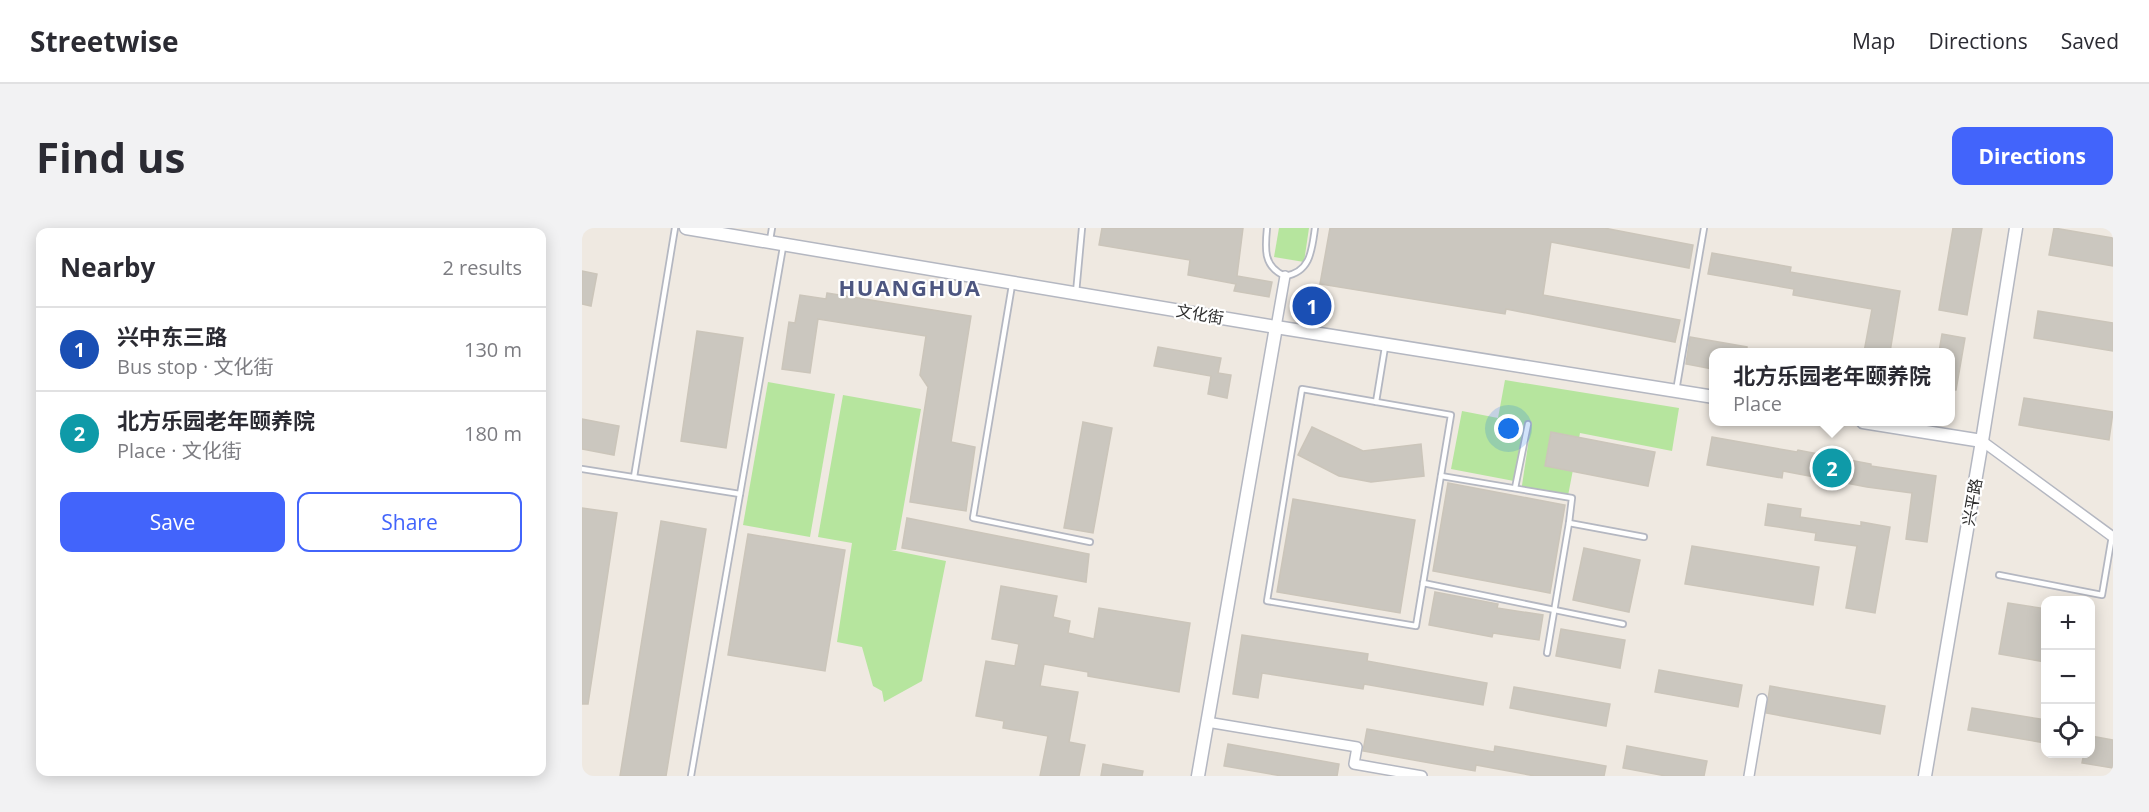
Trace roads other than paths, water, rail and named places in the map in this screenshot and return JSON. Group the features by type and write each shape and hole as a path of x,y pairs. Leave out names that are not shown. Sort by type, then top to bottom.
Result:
{"street":[{"name":"文化街","path":"686,228 725,231 769,242 1709,396"},
{"name":"兴平路","path":"1924,776 2016,228"},
{"path":"1198,776 1285,276"},
{"path":"1888,426 1982,441 2112,536"},
{"path":"1749,776 1762,699"},
{"path":"1207,722 1358,747 1354,764 1422,776"}],"lane":[{"path":"634,477 675,228"},
{"path":"769,242 772,228"},
{"path":"1076,293 1082,228"},
{"path":"1267,228 1264,250 1271,265 1285,276 1299,272 1308,264 1315,228"},
{"path":"1676,391 1704,228"},
{"path":"691,776 784,244"},
{"path":"1013,282 973,518 1090,542"},
{"path":"1376,402 1386,344"},
{"path":"1302,389 1376,402 1451,414 1416,626 1267,601 1302,389"},
{"path":"1515,489 1528,424"},
{"path":"582,469 740,494"},
{"path":"1441,476 1572,498 1547,653"},
{"path":"1569,523 1644,537"},
{"path":"1999,575 2102,595 2112,536"},
{"path":"1423,583 1623,624"}],"place":[{"name":"兴中东三路","path":"1312,306"},
{"name":"北方乐园老年颐养院","path":"1832,468"}],"district":[{"name":"HUANGHUA","path":"910,288"}]}
